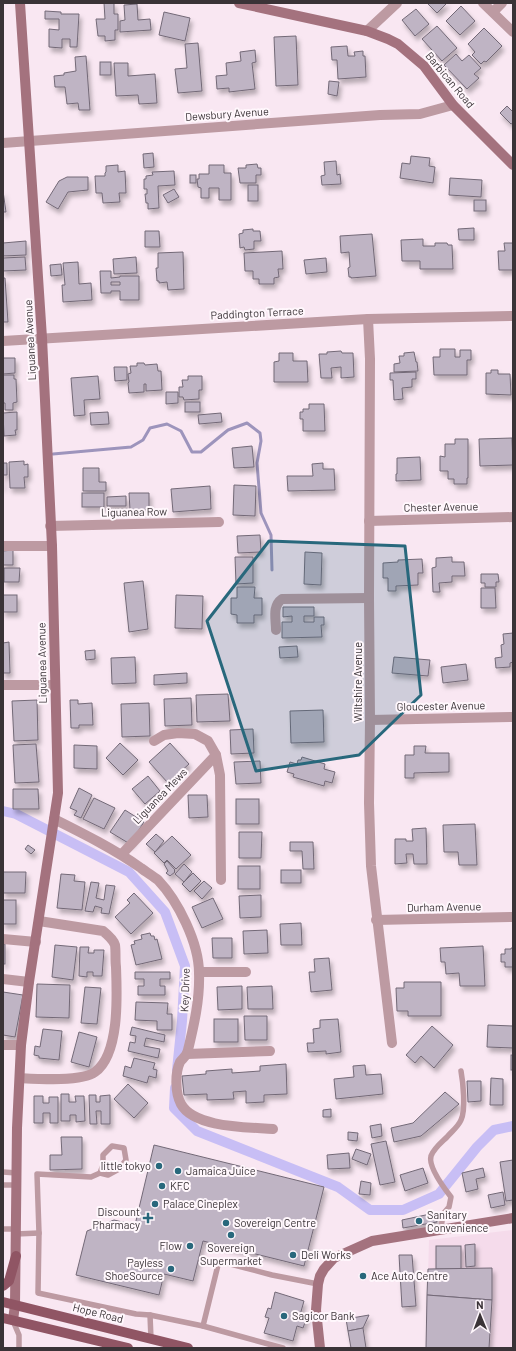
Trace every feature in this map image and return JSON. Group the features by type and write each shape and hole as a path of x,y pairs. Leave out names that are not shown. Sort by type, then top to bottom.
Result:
{"main road":[{"name":"Liguanea Avenue","path":"8,1319 14,1305 21,1045 29,982 58,793 52,546 42,338 20,3"},
{"name":"Barbican Road","path":"239,3 367,31 388,39 410,53 424,66 453,105 513,165"},
{"path":"320,1348 316,1310 318,1284 324,1269 334,1258 372,1241 513,1218"},
{"path":"3,1286 9,1281 16,1256"},
{"name":"Hope Road","path":"3,1302 188,1348"},
{"path":"8,1319 128,1348"}],"street":[{"path":"367,31 397,3"},
{"path":"483,3 513,32"},
{"path":"492,12 502,3"},
{"name":"Dewsbury Avenue","path":"3,143 380,114 420,114 453,105"},
{"name":"Paddington Terrace","path":"3,340 368,319 513,316"},
{"name":"Wiltshire Avenue","path":"368,319 370,359 369,802 371,866 376,920 392,1043"},
{"name":"Chester Avenue","path":"369,520 513,517"},
{"name":"Liguanea Row","path":"50,526 219,522"},
{"path":"3,546 52,546"},
{"path":"276,630 275,608 278,602 282,599 369,598"},
{"path":"3,685 55,686"},
{"name":"Gloucester Avenue","path":"370,720 513,717"},
{"path":"154,741 164,735 178,733 195,734 208,740 216,755 220,775 221,880"},
{"name":"Liguanea Mews","path":"122,854 216,755"},
{"name":"Key Drive","path":"54,821 122,854 158,880 182,913 195,947 199,972 196,1015 187,1054 181,1061 177,1074 177,1090 180,1103 186,1111 198,1118 220,1124 274,1129"},
{"name":"Durham Avenue","path":"376,920 513,917"},
{"path":"20,1078 78,1078 88,1076 97,1071 106,1058 114,1030 117,995 115,945 110,937 103,932 39,921"},
{"path":"3,939 36,942"},
{"path":"199,972 246,972"},
{"path":"3,979 29,982"},
{"path":"3,1045 21,1045"},
{"path":"187,1054 270,1051"}],"lane":[{"path":"441,1229 442,1214 449,1207 451,1197 438,1178 431,1157 435,1149 458,1126 462,1119 463,1086 461,1071"},
{"path":"100,1173 103,1165 103,1155 112,1146 124,1148 126,1160 119,1169 108,1175 100,1173 91,1177 37,1174 39,1233 38,1293 136,1314 150,1315 203,1326 283,1348"},
{"path":"3,1172 17,1173"},
{"path":"3,1185 17,1185"},
{"path":"3,1229 16,1232 39,1233"},
{"path":"203,1326 219,1261 272,1275 318,1284"},
{"path":"150,1315 151,1339"},
{"path":"8,1319 19,1336 19,1348"}],"highlighted area":[{"path":"269,541 405,546 421,695 359,755 256,771 207,621"}],"shaded area":[{"path":"513,1230 513,1348 426,1348 429,1240"}],"building":[{"path":"104,3 114,3 114,14 118,14 118,30 115,30 115,40 105,41 105,36 98,36 96,19 105,19"},
{"path":"427,3 447,3 437,13"},
{"path":"137,4 138,20 150,19 151,30 120,32 120,21 125,20 124,5"},
{"path":"461,6 475,21 460,35 446,21"},
{"path":"416,9 429,24 415,36 402,20"},
{"path":"45,11 61,12 61,14 79,14 77,47 70,47 70,39 62,39 62,48 49,47 49,29 59,30 59,19 45,19"},
{"path":"164,12 190,18 185,41 159,35"},
{"path":"437,26 457,48 442,61 422,39"},
{"path":"484,28 502,46 486,62 484,61 481,64 472,55 475,52 468,44"},
{"path":"296,36 298,85 276,86 274,37"},
{"path":"198,43 202,91 178,93 175,69 187,68 185,44"},
{"path":"347,46 348,56 355,56 354,52 363,51 363,56 365,56 366,77 338,79 337,60 332,60 331,47"},
{"path":"255,50 256,62 252,63 255,89 229,92 229,88 217,89 216,76 227,75 226,63 241,61 240,52"},
{"path":"456,54 462,61 469,55 481,68 474,74 479,78 467,89 444,65"},
{"path":"86,56 90,110 79,110 78,103 67,104 65,87 55,87 54,76 64,75 64,73 76,71 75,57"},
{"path":"100,62 111,62 111,75 100,75"},
{"path":"114,63 128,63 128,76 155,74 157,103 139,104 138,95 116,96"},
{"path":"329,81 339,82 337,96 328,94"},
{"path":"507,106 513,112 513,123 511,124 500,113"},
{"path":"153,153 154,167 144,168 143,154"},
{"path":"411,156 430,158 429,166 435,167 433,183 400,178 402,163 410,164"},
{"path":"336,161 337,175 340,174 341,184 322,185 321,176 325,175 324,162"},
{"path":"257,164 258,168 261,168 261,175 256,175 256,183 240,183 238,168 246,168 246,165"},
{"path":"118,165 118,172 125,171 126,193 119,193 120,202 103,203 102,193 96,193 95,176 105,176 106,166"},
{"path":"209,165 224,165 224,173 231,173 231,200 219,200 219,188 209,188 209,198 201,198 201,188 198,187 197,179 199,179 199,174 209,174"},
{"path":"174,171 175,185 158,186 159,208 148,209 145,194 147,194 147,189 144,189 144,179 146,179 146,176 153,175 152,172"},
{"path":"190,175 196,175 196,183 190,183"},
{"path":"67,177 88,177 88,190 68,192 58,209 46,202 59,181"},
{"path":"450,178 482,180 481,197 449,195"},
{"path":"248,185 258,185 258,201 248,201"},
{"path":"174,189 179,197 168,203 163,195"},
{"path":"3,191 6,212 3,212"},
{"path":"474,200 486,200 486,211 474,211"},
{"path":"474,228 474,240 459,240 458,229"},
{"path":"253,229 253,231 260,231 261,241 254,241 254,249 245,250 244,247 240,248 239,234 243,233 243,230"},
{"path":"145,231 159,231 160,247 145,247"},
{"path":"372,234 376,276 349,277 349,252 341,253 340,236"},
{"path":"423,239 423,246 435,246 435,243 447,243 448,245 452,245 453,269 420,269 420,261 402,261 401,240"},
{"path":"26,241 26,255 3,256 3,243"},
{"path":"504,243 513,243 513,270 499,270 498,251 505,251"},
{"path":"282,251 283,269 278,269 279,277 274,278 274,284 259,284 259,279 253,279 253,271 245,271 244,253"},
{"path":"183,252 184,289 168,290 167,282 159,283 159,281 157,281 156,268 158,268 158,253"},
{"path":"25,257 26,270 3,271 3,258"},
{"path":"136,257 137,273 114,274 113,259"},
{"path":"326,258 327,272 306,274 304,260"},
{"path":"78,262 79,284 91,283 92,300 63,302 62,285 65,285 63,263"},
{"path":"61,264 62,275 51,276 50,265"},
{"path":"100,271 111,271 111,278 120,276 139,276 139,300 120,300 120,291 101,293","holes":["111,282 120,282 120,285 111,285"]},
{"path":"3,278 5,278 8,322 3,322"},
{"path":"440,349 455,349 455,357 460,357 460,350 471,350 471,360 467,360 467,375 434,375 433,357 440,357"},
{"path":"341,351 342,353 353,353 354,377 341,378 341,367 331,368 332,378 321,378 319,354"},
{"path":"414,352 418,371 394,372 394,364 400,363 399,356 404,356 404,353"},
{"path":"279,353 293,353 293,361 307,361 308,382 274,382 274,362 279,361"},
{"path":"3,358 15,358 15,373 3,374"},
{"path":"137,363 144,363 145,365 157,364 158,371 161,371 162,390 146,391 146,384 144,384 144,392 129,393 128,374 131,373 130,366 137,366"},
{"path":"114,367 127,367 127,380 115,381"},
{"path":"491,370 498,370 498,374 510,374 511,395 486,394 486,373 491,373"},
{"path":"416,372 416,379 412,379 412,387 402,388 403,399 394,400 393,380 390,380 390,373"},
{"path":"3,375 14,375 14,379 16,379 17,402 13,403 13,410 5,410 5,403 3,403"},
{"path":"98,376 100,399 84,400 85,415 74,416 71,378"},
{"path":"188,376 202,376 202,390 199,390 199,399 184,400 183,397 179,397 179,387 183,387 182,380 188,380"},
{"path":"166,392 178,392 178,403 166,404"},
{"path":"185,402 200,402 200,412 185,412"},
{"path":"309,404 324,404 325,431 303,431 303,419 300,419 300,412 303,412 303,409 309,409"},
{"path":"17,412 17,430 15,430 16,435 4,436 3,413"},
{"path":"108,412 109,424 91,425 90,413"},
{"path":"221,413 222,422 199,424 198,415"},
{"path":"512,438 513,465 480,466 479,439"},
{"path":"455,439 468,439 467,484 454,484 454,479 448,479 448,471 440,471 440,456 445,457 445,444 455,444"},
{"path":"252,446 254,467 234,468 232,448"},
{"path":"420,457 421,480 396,481 397,458"},
{"path":"24,461 24,465 28,464 28,477 24,477 25,488 10,488 9,462"},
{"path":"3,463 7,463 7,475 3,475"},
{"path":"323,463 323,469 334,469 335,490 288,491 287,476 313,476 312,464"},
{"path":"83,468 99,468 99,482 106,482 106,491 83,491"},
{"path":"234,485 256,486 255,516 233,515"},
{"path":"210,486 211,509 173,512 171,489"},
{"path":"82,493 104,493 104,507 82,507"},
{"path":"129,493 149,493 149,510 130,510"},
{"path":"126,496 126,506 107,506 107,497"},
{"path":"260,535 261,552 238,553 237,536"},
{"path":"13,550 13,565 3,565 3,551"},
{"path":"305,552 322,553 321,585 304,584"},
{"path":"235,557 253,557 253,583 236,584"},
{"path":"452,557 452,562 464,562 465,576 452,576 452,582 439,583 440,592 433,592 432,568 436,567 436,558"},
{"path":"422,559 423,573 418,573 418,585 396,586 396,591 388,591 388,578 383,578 383,563 398,562 398,560"},
{"path":"4,568 20,568 19,582 4,582"},
{"path":"481,574 498,574 499,582 496,582 496,587 485,587 485,583 481,583"},
{"path":"143,581 148,629 129,632 124,583"},
{"path":"237,587 255,587 254,598 262,598 262,615 254,615 254,623 237,623 237,615 231,614 231,598 237,598"},
{"path":"481,588 495,588 496,608 481,608"},
{"path":"3,595 17,595 17,612 3,612"},
{"path":"176,595 203,596 202,629 175,628"},
{"path":"283,607 314,607 314,616 304,616 304,622 314,622 314,617 324,617 324,625 321,625 322,637 282,638 282,622 292,622 292,616 283,617"},
{"path":"513,633 513,662 510,663 510,667 496,668 495,658 502,657 501,645 504,644 503,634"},
{"path":"9,642 10,673 3,673 3,643"},
{"path":"297,646 298,657 280,658 279,647"},
{"path":"95,650 95,659 86,660 85,651"},
{"path":"135,657 136,683 112,684 111,658"},
{"path":"394,657 430,660 428,676 392,673"},
{"path":"466,664 468,680 443,683 441,667"},
{"path":"187,673 187,683 154,685 154,675"},
{"path":"228,694 230,721 197,722 196,695"},
{"path":"191,698 192,725 165,726 164,699"},
{"path":"37,700 38,740 14,741 12,701"},
{"path":"70,700 78,700 78,704 92,703 93,725 79,725 79,728 71,728"},
{"path":"149,703 150,736 122,737 121,704"},
{"path":"323,710 324,742 291,743 290,711"},
{"path":"253,729 254,753 231,754 230,730"},
{"path":"120,743 138,760 123,775 106,758"},
{"path":"170,743 189,764 168,783 149,762"},
{"path":"36,744 39,782 15,783 13,745"},
{"path":"74,745 97,746 97,769 74,768"},
{"path":"414,746 426,746 425,753 449,753 449,772 414,773 414,778 405,778 405,755 414,755"},
{"path":"302,757 325,764 324,769 335,772 332,783 325,781 324,786 293,777 294,774 287,772 290,762 297,764 298,760 301,760"},
{"path":"260,761 261,783 236,784 234,762"},
{"path":"148,776 160,791 145,804 132,789"},
{"path":"79,788 92,795 81,818 74,815 77,811 70,808"},
{"path":"13,789 38,789 39,809 13,809"},
{"path":"188,795 207,795 208,817 189,818"},
{"path":"94,798 115,808 104,829 83,819"},
{"path":"236,799 259,799 259,824 236,824"},
{"path":"125,810 144,822 130,844 110,832"},
{"path":"475,824 477,865 459,865 458,852 444,852 443,825"},
{"path":"426,828 427,864 414,864 413,854 406,854 407,863 395,864 395,839 406,839 406,841 413,841 412,829"},
{"path":"239,832 262,832 261,858 239,858"},
{"path":"156,834 164,841 155,852 146,844"},
{"path":"172,836 191,855 176,869 167,860 164,863 154,853"},
{"path":"290,842 313,842 314,869 303,869 302,851 290,851"},
{"path":"28,845 35,850 31,854 25,849"},
{"path":"167,861 175,870 175,872 170,876 166,873 168,871 164,864"},
{"path":"184,864 192,872 184,882 175,874"},
{"path":"238,866 260,866 260,889 238,889"},
{"path":"281,870 301,870 301,883 281,883"},
{"path":"3,872 26,872 25,893 3,893"},
{"path":"193,873 201,881 190,892 182,884"},
{"path":"61,874 75,875 74,881 85,882 82,910 57,908"},
{"path":"204,881 212,888 202,899 194,891"},
{"path":"91,882 99,883 96,898 104,900 106,885 115,886 109,914 101,913 102,908 95,906 93,912 85,911"},
{"path":"134,893 153,913 131,934 115,917 130,903 127,900"},
{"path":"261,895 261,917 240,918 239,896"},
{"path":"213,898 223,919 202,928 192,907"},
{"path":"3,900 16,900 16,924 3,924"},
{"path":"301,923 302,945 281,945 280,924"},
{"path":"267,930 268,953 244,954 243,931"},
{"path":"150,933 151,936 154,936 155,940 157,939 162,959 136,965 131,945 135,944 134,941 142,939 141,935"},
{"path":"212,938 232,938 232,958 213,958"},
{"path":"3,944 5,944 5,964 3,964"},
{"path":"55,945 77,947 73,980 52,977"},
{"path":"483,946 485,986 460,986 459,973 446,974 445,962 441,962 440,948"},
{"path":"80,947 89,947 88,953 94,953 94,950 104,950 102,976 93,976 93,972 87,972 87,977 79,976"},
{"path":"513,948 513,967 505,967 505,962 501,962 501,954 505,954 505,949"},
{"path":"329,958 332,990 311,992 309,972 315,972 314,959"},
{"path":"135,972 170,972 170,979 160,979 160,986 165,986 165,995 138,995 138,986 144,986 144,979 135,979"},
{"path":"404,982 441,982 441,1016 408,1016 408,1011 397,1011 396,988 404,988"},
{"path":"37,984 70,985 69,1018 36,1017"},
{"path":"242,986 242,1009 218,1010 217,987"},
{"path":"272,986 273,1009 248,1009 247,987"},
{"path":"85,987 101,988 97,1024 81,1023"},
{"path":"3,992 23,995 15,1037 3,1035"},
{"path":"136,1002 168,1003 167,1014 172,1014 172,1030 157,1030 157,1021 135,1020"},
{"path":"244,1016 267,1016 267,1040 245,1040"},
{"path":"214,1019 238,1019 238,1042 214,1042"},
{"path":"338,1019 341,1052 326,1054 326,1051 308,1052 307,1043 314,1043 313,1029 320,1028 320,1020"},
{"path":"488,1025 513,1026 513,1048 487,1047"},
{"path":"432,1026 453,1045 434,1068 421,1056 415,1063 406,1055"},
{"path":"132,1027 165,1035 164,1042 146,1038 144,1046 160,1049 158,1058 128,1051 130,1042 135,1043 136,1036 130,1035"},
{"path":"43,1029 62,1031 59,1060 39,1058 39,1056 34,1055 35,1046 40,1047"},
{"path":"79,1032 97,1037 89,1067 71,1062"},
{"path":"511,1055 513,1055 513,1070 511,1070"},
{"path":"134,1058 155,1063 153,1069 157,1070 156,1078 149,1076 147,1083 123,1076 125,1066 131,1068"},
{"path":"286,1064 287,1094 264,1095 264,1102 246,1103 246,1091 233,1092 234,1099 207,1100 207,1094 184,1095 182,1076 206,1074 206,1071 232,1069 232,1073 260,1071 260,1066"},
{"path":"365,1065 366,1075 381,1074 383,1094 336,1099 334,1079 354,1077 353,1066"},
{"path":"491,1078 503,1079 503,1105 490,1105"},
{"path":"467,1081 481,1081 481,1101 468,1102"},
{"path":"128,1084 148,1103 134,1118 114,1099"},
{"path":"445,1092 459,1104 421,1136 394,1142 391,1128 413,1123"},
{"path":"61,1094 69,1094 69,1102 76,1102 75,1096 84,1096 85,1121 76,1122 76,1115 70,1115 70,1121 61,1121"},
{"path":"89,1095 96,1095 96,1102 100,1102 100,1096 110,1095 110,1124 101,1124 101,1111 96,1111 97,1124 90,1124"},
{"path":"34,1096 43,1096 43,1103 49,1103 49,1097 58,1097 58,1123 50,1123 50,1113 43,1113 43,1123 34,1123"},
{"path":"331,1109 331,1117 323,1117 323,1110"},
{"path":"381,1124 382,1136 372,1138 370,1126"},
{"path":"348,1132 358,1133 357,1141 348,1140"},
{"path":"61,1137 82,1137 82,1169 50,1170 50,1155 62,1155"},
{"path":"386,1141 395,1182 380,1185 371,1144"},
{"name":"Sovereign Centre","path":"154,1145 324,1187 304,1266 203,1241 193,1281 164,1274 159,1295 76,1275 87,1231 114,1220 135,1225"},
{"path":"356,1149 371,1154 367,1165 352,1159"},
{"path":"349,1153 350,1168 328,1169 327,1155"},
{"path":"513,1160 513,1200 506,1201 500,1162"},
{"path":"423,1168 428,1183 405,1191 400,1175"},
{"path":"483,1168 485,1177 476,1179 478,1189 466,1192 462,1173"},
{"path":"361,1181 371,1183 370,1195 359,1194"},
{"path":"503,1192 505,1205 491,1208 488,1195"},
{"name":"Sanitary Convenience","path":"435,1213 437,1222 403,1228 402,1220"},
{"path":"475,1244 475,1266 466,1267 465,1245"},
{"path":"436,1246 461,1246 461,1269 436,1269"},
{"path":"399,1255 412,1255 416,1306 402,1307"},
{"path":"492,1268 492,1300 427,1295 428,1269"},
{"name":"Sagicor Bank","path":"275,1292 304,1301 300,1315 307,1317 303,1328 297,1326 293,1341 264,1333 269,1318 265,1317 268,1308 271,1309"},
{"path":"427,1295 492,1300 489,1348 426,1348"},
{"path":"369,1315 363,1328 348,1331 346,1319"},
{"path":"363,1328 366,1348 351,1348 348,1331"}],"waterway":[{"path":"53,454 131,447 143,440 150,428 167,424 181,431 192,452 201,452 228,430 247,423 260,433 261,441 257,463 261,513 271,535 272,570"},
{"path":"3,811 16,814 129,872 165,912 185,966 182,1021 177,1070"},
{"path":"175,1088 174,1108 197,1131 338,1187 370,1210 403,1210 439,1194 477,1147 494,1130 513,1126"}],"place":[{"name":"little tokyo","path":"159,1166"},
{"name":"Jamaica Juice","path":"178,1171"},
{"name":"KFC","path":"162,1186"},
{"name":"Palace Cineplex","path":"155,1204"},
{"name":"Discount Pharmacy","path":"148,1218"},
{"name":"Sanitary Convenience","path":"419,1221"},
{"name":"Sovereign Centre","path":"226,1223"},
{"name":"Sovereign Supermarket","path":"231,1235"},
{"name":"Flow","path":"190,1246"},
{"name":"Deli Works","path":"293,1255"},
{"name":"Payless ShoeSource","path":"171,1269"},
{"name":"Ace Auto Centre","path":"363,1276"},
{"name":"Sagicor Bank","path":"284,1316"}]}
